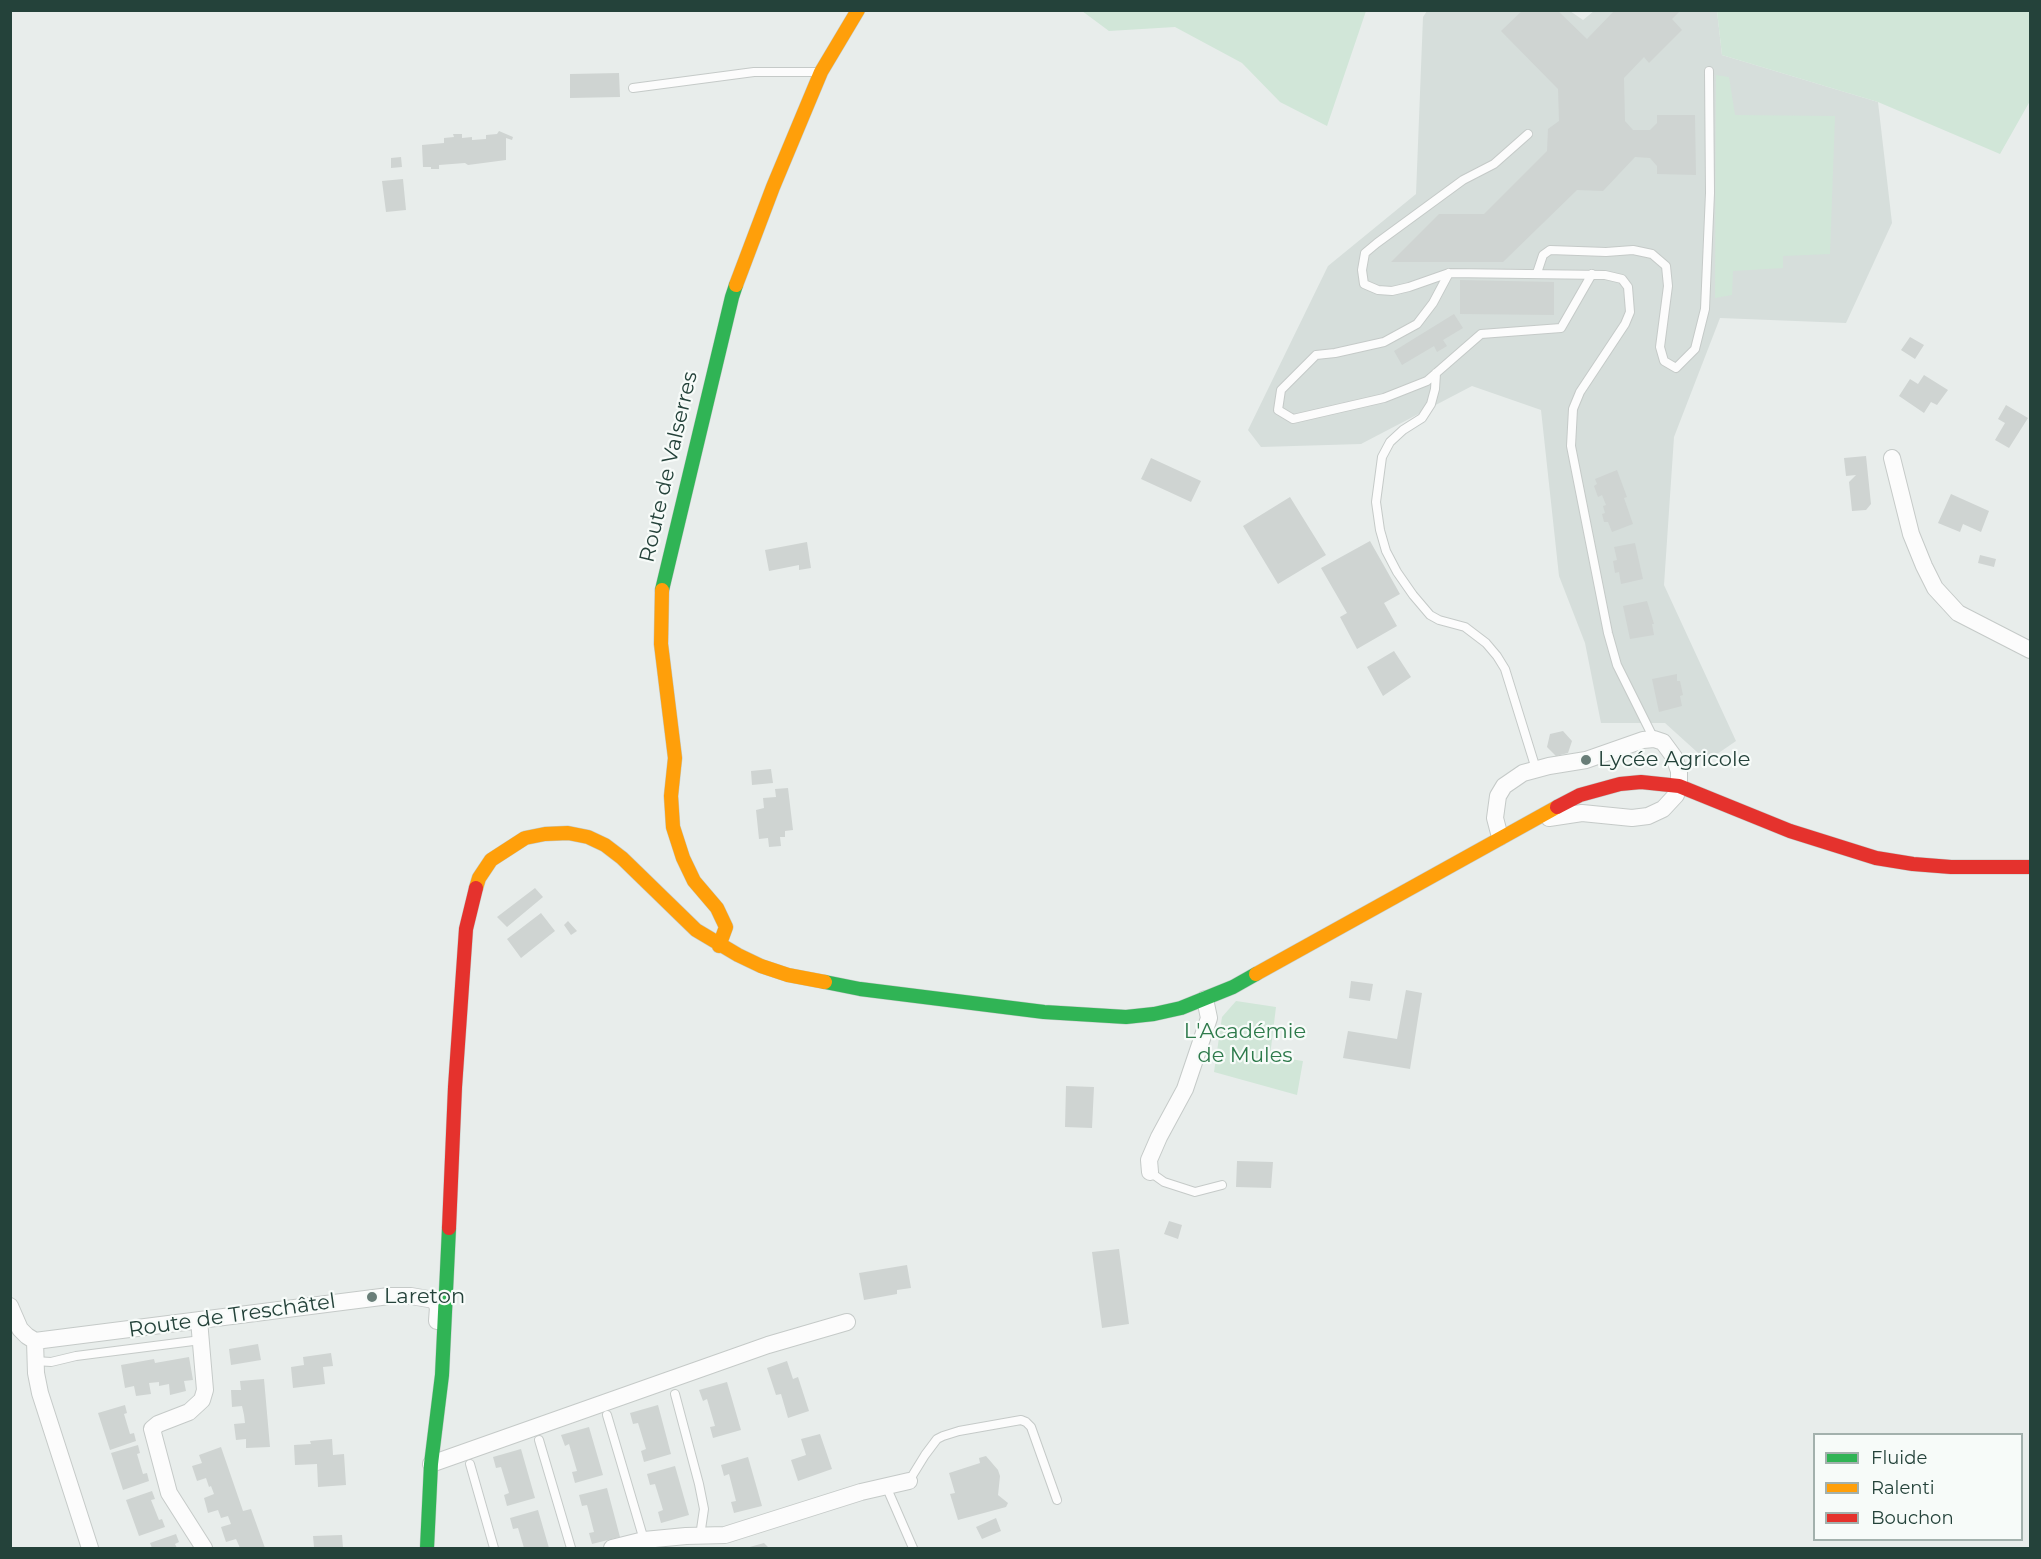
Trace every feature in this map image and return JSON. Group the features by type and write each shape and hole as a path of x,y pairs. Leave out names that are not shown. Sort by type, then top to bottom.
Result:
{"street":[{"name":"Route de Valserres","path":"719,946 726,927 717,908 694,880 683,858 673,827 671,796 675,758 661,644 662,587 732,297 773,187 821,72 858,10"},
{"path":"1892,458 1911,534 1935,588 1958,613 2031,650"},
{"path":"1500,837 1495,818 1498,796 1512,779 1536,769 1586,760 1643,740 1653,739 1664,742 1674,757 1679,771 1679,786 1676,795 1663,809 1648,816 1632,818 1582,813 1553,816 1522,825"},
{"path":"427,1548 431,1464 442,1375 438,1285 466,929 479,878 491,860 525,838 568,833 588,837 605,845 696,930 719,946 761,966 788,975 860,989 1044,1012 1125,1017 1154,1014 1205,999 1233,987 1522,825 1580,795 1620,784 1641,782 1679,786 1790,831 1876,858 1951,867 2031,867"},
{"path":"1150,1172 1149,1160 1185,1089 1209,1018 1205,999"},
{"path":"434,1248 455,1087"},
{"path":"429,1299 440,1296 438,1285"},
{"name":"Route de Treschâtel","path":"35,1341 372,1297 411,1296 429,1299"},
{"path":"428,1333 429,1299"},
{"path":"429,1299 434,1300 438,1307 436,1350 442,1375"},
{"path":"10,1306 20,1329 35,1341 35,1361 40,1393 90,1548"},
{"path":"199,1320 205,1390 202,1400 189,1412 158,1424 152,1429 169,1493 204,1548"},
{"path":"431,1464 768,1345 847,1322"},
{"path":"426,1391 431,1464"},
{"path":"612,1548 644,1540 725,1535 861,1492 909,1481"}],"lane":[{"path":"1537,273 1543,255 1550,250 1606,252 1633,250 1652,254 1666,266 1668,286 1660,347 1664,361 1676,368 1695,349 1705,309 1710,193 1709,70"},
{"path":"633,88 754,72 821,72"},
{"path":"1528,134 1494,164 1463,180 1365,253 1362,270 1364,284 1378,290 1392,291 1449,273 1537,273 1605,275 1622,279 1628,287 1630,312 1625,324 1580,392 1574,409 1571,446 1608,633 1617,665 1647,722 1653,739"},
{"path":"1449,273 1433,303 1417,324 1384,342 1316,355 1281,390 1278,410 1293,419 1384,398 1427,381 1481,334 1561,328 1592,274"},
{"path":"1436,373 1431,404 1422,418 1403,429 1390,442 1382,457 1376,502 1380,530 1386,551 1397,572 1413,596 1430,615 1464,627 1486,643 1497,656 1505,669 1536,769"},
{"path":"1150,1172 1164,1182 1196,1192 1222,1185"},
{"path":"35,1361 51,1362 76,1356 201,1340"},
{"path":"675,1394 704,1509 700,1536"},
{"path":"607,1415 644,1540"},
{"path":"909,1481 937,1439 959,1431 1021,1420 1031,1427 1057,1500"},
{"path":"539,1440 571,1548"},
{"path":"470,1464 494,1548"},
{"path":"886,1486 913,1548"}],"shaded area":[{"path":"1427,11 1570,11 1583,20 1594,11 1717,11 1722,55 1878,102 1892,223 1846,323 1720,318 1674,437 1664,585 1736,741 1707,761 1665,723 1601,723 1585,643 1559,576 1541,410 1472,386 1361,444 1261,447 1248,430 1328,266 1416,194 1423,17"}],"green space":[{"path":"1082,11 1366,11 1327,126 1280,102 1242,63 1175,27 1109,31"},
{"path":"1717,11 2030,11 2030,101 2000,154 1878,102 1722,55"},
{"path":"1716,75 1729,77 1735,115 1835,116 1830,254 1783,256 1783,268 1733,271 1732,295 1715,298"},
{"name":"L'Académie de Mules","path":"1236,1001 1276,1007 1270,1056 1303,1061 1297,1095 1214,1072 1222,1017"}],"building":[{"path":"1523,10 1557,10 1587,39 1615,10 1681,10 1672,19 1682,30 1649,63 1644,57 1624,78 1625,121 1633,130 1650,130 1657,123 1657,115 1695,115 1696,175 1657,174 1657,166 1650,158 1635,157 1603,191 1577,190 1503,262 1391,262 1439,214 1484,214 1547,151 1548,129 1559,121 1558,89 1501,31"},
{"path":"619,73 620,97 570,98 570,74"},
{"path":"499,131 513,137 512,140 506,138 506,160 468,165 465,163 439,165 439,169 423,167 422,145 444,143 444,138 454,137 453,134 462,134 462,138 472,137 472,140 486,139 486,135 497,134"},
{"path":"401,157 402,167 391,168 391,158"},
{"path":"403,179 406,210 386,212 382,181"},
{"path":"1460,280 1554,282 1554,315 1460,314"},
{"path":"1454,314 1463,328 1443,340 1447,346 1437,352 1434,346 1402,365 1394,351"},
{"path":"1910,337 1924,345 1915,359 1901,350"},
{"path":"1924,375 1948,390 1937,405 1931,402 1924,413 1899,396 1910,379 1918,384"},
{"path":"2006,405 2028,418 2009,448 1995,440 2005,423 1998,419"},
{"path":"1866,456 1871,504 1866,510 1852,511 1849,482 1856,475 1846,476 1844,458"},
{"path":"1151,458 1201,481 1191,502 1141,479"},
{"path":"1617,470 1627,497 1624,498 1633,524 1612,532 1608,522 1604,522 1602,514 1605,513 1603,506 1606,505 1602,495 1598,497 1594,486 1597,484 1595,479"},
{"path":"1951,494 1989,511 1981,532 1963,524 1960,532 1938,523"},
{"path":"1290,497 1326,555 1278,584 1243,526"},
{"path":"1370,541 1400,594 1384,603 1397,626 1357,649 1340,617 1347,613 1321,568"},
{"path":"807,542 811,568 799,570 799,565 769,571 765,550"},
{"path":"1635,543 1643,579 1621,584 1619,572 1615,573 1613,561 1617,560 1614,547"},
{"path":"1980,555 1996,559 1994,567 1978,563"},
{"path":"1647,601 1654,624 1652,624 1654,635 1630,639 1623,606"},
{"path":"1394,651 1411,677 1383,696 1367,667"},
{"path":"1677,674 1677,681 1680,681 1683,695 1680,696 1682,706 1659,712 1652,679"},
{"path":"1563,731 1572,741 1568,753 1556,756 1547,747 1550,734"},
{"path":"771,769 773,783 752,785 751,771"},
{"path":"788,788 793,830 785,831 785,837 780,837 781,846 769,847 768,838 759,839 756,810 764,808 763,798 776,797 775,789"},
{"path":"535,888 543,897 507,927 497,917"},
{"path":"541,913 555,931 521,958 507,939"},
{"path":"568,921 577,931 571,935 564,925"},
{"path":"1351,981 1373,984 1370,1001 1349,998"},
{"path":"1406,990 1422,993 1410,1069 1343,1058 1348,1031 1397,1039"},
{"path":"1066,1086 1094,1087 1092,1128 1065,1127"},
{"path":"1237,1161 1273,1162 1271,1188 1236,1187"},
{"path":"1169,1221 1182,1225 1178,1239 1164,1234"},
{"path":"1119,1249 1129,1324 1102,1328 1092,1252"},
{"path":"907,1265 911,1288 897,1290 897,1294 864,1300 859,1273"},
{"path":"258,1344 261,1360 231,1365 229,1349"},
{"path":"331,1353 333,1366 323,1367 325,1384 293,1388 291,1367 304,1365 303,1357"},
{"path":"189,1357 193,1380 184,1381 186,1391 170,1395 169,1384 159,1386 159,1382 149,1383 151,1394 136,1396 134,1386 125,1388 121,1365 154,1359 155,1363"},
{"path":"787,1361 793,1379 798,1377 809,1411 788,1418 781,1394 776,1395 767,1368"},
{"path":"264,1379 270,1447 246,1448 246,1439 236,1440 234,1424 245,1423 242,1406 232,1407 231,1390 241,1390 240,1381"},
{"path":"727,1382 741,1430 713,1438 710,1427 715,1426 707,1399 703,1401 699,1390"},
{"path":"125,1405 127,1413 124,1414 130,1434 134,1433 136,1441 110,1450 98,1413"},
{"path":"658,1405 671,1454 644,1462 641,1451 646,1449 638,1423 633,1424 630,1413"},
{"path":"589,1427 603,1475 575,1483 572,1472 577,1471 569,1444 565,1446 561,1435"},
{"path":"820,1434 832,1469 798,1481 791,1460 806,1455 801,1439"},
{"path":"332,1439 333,1455 344,1454 346,1485 318,1487 317,1464 295,1465 294,1445"},
{"path":"138,1445 140,1453 137,1454 143,1474 147,1473 149,1481 123,1490 111,1453"},
{"path":"221,1447 243,1511 251,1509 265,1548 240,1548 236,1539 226,1542 221,1527 231,1524 228,1516 221,1518 218,1510 208,1513 204,1498 214,1494 206,1478 197,1481 192,1466 202,1463 199,1455"},
{"path":"521,1449 535,1498 507,1506 504,1495 509,1493 501,1467 496,1468 493,1457"},
{"path":"986,1456 998,1470 1000,1476 998,1495 1008,1503 1006,1507 958,1520 950,1494 955,1493 949,1473 980,1463 979,1458"},
{"path":"748,1457 762,1506 734,1513 731,1502 736,1501 729,1474 724,1476 721,1465"},
{"path":"675,1466 689,1515 661,1523 658,1512 663,1510 655,1484 650,1485 647,1474"},
{"path":"607,1488 620,1537 592,1544 589,1533 594,1532 587,1505 582,1506 579,1495"},
{"path":"152,1491 155,1499 151,1500 159,1520 162,1519 165,1527 139,1536 126,1500"},
{"path":"538,1510 549,1548 524,1548 518,1528 513,1529 510,1518"},
{"path":"996,1518 1001,1531 982,1539 976,1527"},
{"path":"176,1534 179,1542 175,1544 177,1548 152,1548 150,1543"},
{"path":"342,1535 343,1548 314,1547 313,1536"},
{"path":"764,1543 769,1548 746,1548"}],"traffic: fast":[{"path":"662,590 736,285"},
{"path":"825,982 860,989 1044,1012 1126,1017 1181,1008 1233,987 1256,974"},
{"path":"427,1548 431,1464 442,1375 449,1228"}],"traffic: slow":[{"path":"736,285 773,187 821,72 858,10"},
{"path":"662,590 661,644 675,758 671,796 673,827 683,858 694,881 717,908 726,927 719,946"},
{"path":"1256,974 1557,807"},
{"path":"476,888 479,878 491,860 525,838 568,833 588,837 605,845 622,858 696,930 761,966 788,975 825,982"}],"traffic: jam":[{"path":"1557,807 1580,795 1620,784 1641,782 1679,786 1790,831 1876,858 1951,867 2030,867"},
{"path":"449,1228 455,1087 466,929 476,888"}],"place":[{"name":"Lycée Agricole","path":"1586,760"},
{"name":"Lareton","path":"372,1297"}]}
